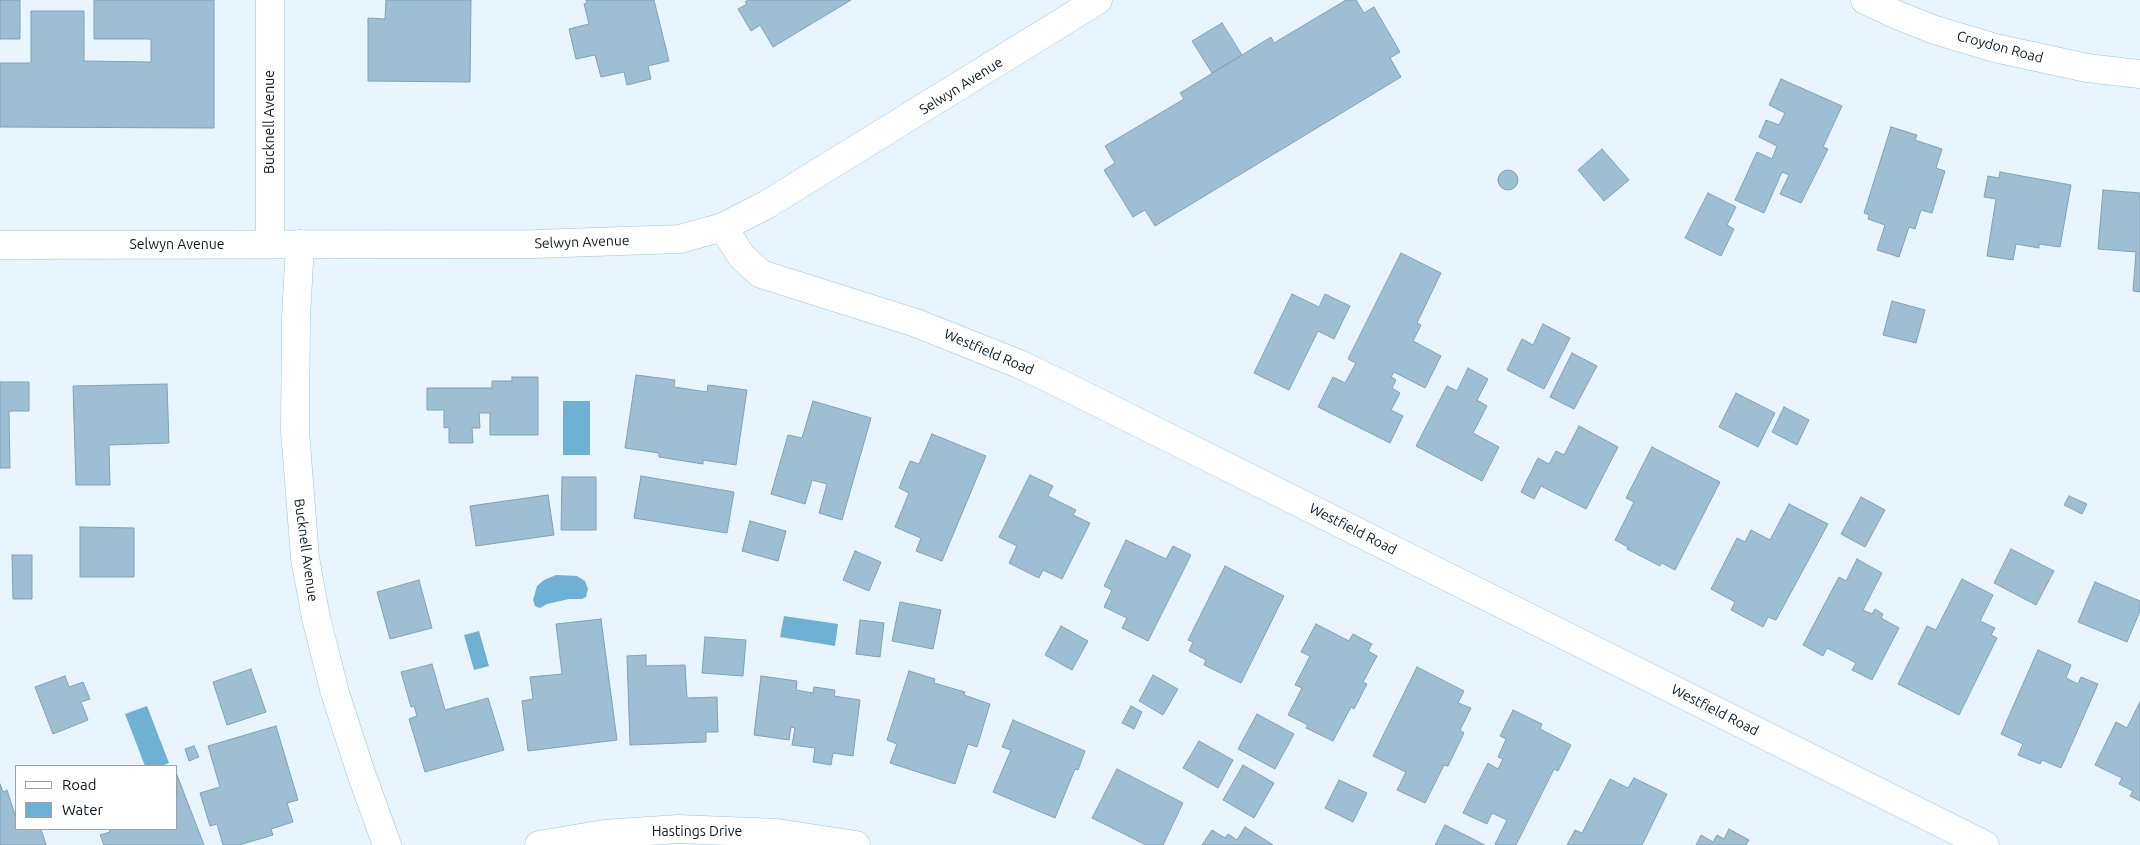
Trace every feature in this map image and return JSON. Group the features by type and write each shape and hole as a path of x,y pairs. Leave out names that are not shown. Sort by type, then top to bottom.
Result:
{"street":[{"name":"Bucknell Avenue","path":"270,0 270,244"},
{"name":"Selwyn Avenue","path":"0,245 535,244 680,239 723,227 795,188 1098,0"},
{"name":"Croydon Road","path":"1865,0 1935,30 1995,48 2070,65 2140,74"},
{"name":"Westfield Road","path":"723,227 742,257 761,274 791,285 879,310 1019,364 1124,414 1985,845"},
{"name":"Bucknell Avenue","path":"300,244 295,354 295,431 305,558 316,618 335,693 387,845"},
{"name":"Hastings Drive","path":"539,845 573,838 630,832 702,829 777,833 856,845"}],"water":[{"path":"563,401 590,401 590,455 563,455"},
{"path":"556,575 577,576 585,581 588,589 586,597 547,604 540,608 535,606 533,600 537,586 544,580"},
{"path":"784,616 838,624 835,646 780,637"},
{"path":"479,631 489,666 474,670 464,635"},
{"path":"147,706 169,763 164,765 145,765 125,714"}],"building":[{"path":"0,0 20,0 20,39 0,39"},
{"path":"94,0 214,0 214,128 0,127 0,63 31,63 31,11 84,11 84,61 151,62 151,39 94,39"},
{"path":"386,0 471,0 470,82 368,81 368,18 385,19"},
{"path":"586,0 654,0 669,61 648,66 651,79 627,85 624,72 601,77 595,55 576,59 569,29 589,24 584,4 587,3"},
{"path":"748,0 851,0 773,47 760,25 751,31 738,9 747,4 745,2"},
{"path":"1346,0 1356,0 1364,13 1374,7 1400,52 1390,58 1401,77 1155,226 1145,210 1133,217 1104,170 1115,163 1105,146 1184,99 1180,93 1271,37 1274,43"},
{"path":"1222,23 1242,55 1212,73 1192,41"},
{"path":"1781,79 1842,106 1823,147 1828,149 1801,203 1780,194 1789,175 1782,172 1764,213 1735,200 1757,152 1772,159 1777,146 1759,137 1766,120 1779,125 1785,113 1769,105"},
{"path":"1891,127 1917,135 1915,140 1942,149 1936,168 1945,171 1932,213 1921,210 1915,229 1909,227 1899,257 1877,250 1885,225 1868,219 1869,215 1864,213"},
{"path":"1602,149 1629,180 1604,201 1578,170"},
{"path":"1508,170 1515,173 1518,180 1515,187 1508,190 1501,187 1498,180 1501,173"},
{"path":"2000,172 2071,185 2060,247 2039,244 2039,248 2016,244 2013,260 1987,256 1996,199 1984,197 1988,176 1999,178"},
{"path":"2103,190 2140,193 2140,292 2133,291 2136,252 2098,249"},
{"path":"1708,193 1736,207 1727,225 1734,229 1721,256 1685,238"},
{"path":"1401,253 1441,273 1417,323 1421,325 1413,341 1441,356 1425,388 1394,372 1391,377 1396,380 1392,388 1400,393 1391,410 1403,416 1390,443 1318,407 1333,377 1345,383 1356,363 1348,359"},
{"path":"1292,294 1319,307 1325,294 1350,306 1334,339 1318,331 1289,390 1254,373"},
{"path":"1892,301 1925,310 1916,343 1883,335"},
{"path":"1543,324 1570,338 1544,389 1507,370 1522,339 1533,345"},
{"path":"1572,353 1597,366 1574,409 1550,397"},
{"path":"1468,368 1488,379 1477,400 1487,406 1473,433 1499,447 1482,481 1416,446 1447,386 1457,391"},
{"path":"636,375 675,380 674,387 707,392 708,385 747,390 736,465 703,460 703,464 659,457 659,453 625,448"},
{"path":"512,377 538,377 538,435 490,435 490,413 479,413 480,428 472,428 473,443 449,443 449,427 444,428 444,410 427,410 427,388 492,388 492,381 512,381"},
{"path":"0,382 29,382 29,411 9,411 10,468 0,468"},
{"path":"167,384 169,443 109,445 110,485 76,485 73,386"},
{"path":"1736,393 1775,413 1758,447 1719,427"},
{"path":"813,401 871,418 842,520 819,513 827,484 812,480 805,504 771,494 788,435 802,438"},
{"path":"1784,407 1809,420 1797,445 1772,432"},
{"path":"1579,426 1618,447 1586,509 1541,486 1534,499 1521,492 1538,458 1549,464 1556,451 1564,455"},
{"path":"932,434 986,456 942,561 916,551 921,538 895,527 909,493 899,488 910,461 919,464"},
{"path":"1652,447 1720,482 1675,570 1662,563 1660,566 1627,549 1628,547 1615,540 1634,502 1626,498"},
{"path":"1030,475 1053,486 1048,496 1076,510 1073,515 1090,523 1062,579 1043,570 1039,578 1009,563 1017,546 999,537"},
{"path":"641,476 734,492 727,533 634,518"},
{"path":"562,477 596,477 596,530 561,530"},
{"path":"548,495 554,535 476,546 470,506"},
{"path":"2069,496 2087,504 2082,514 2064,505"},
{"path":"1861,497 1885,510 1865,547 1841,534"},
{"path":"1789,504 1828,524 1776,620 1768,617 1763,627 1731,610 1735,602 1711,589 1737,538 1745,542 1751,530 1770,540"},
{"path":"750,521 786,531 778,561 742,551"},
{"path":"80,527 134,528 134,577 80,577"},
{"path":"1126,540 1166,559 1173,546 1191,555 1148,641 1122,628 1127,618 1104,607 1112,590 1104,586"},
{"path":"2011,549 2054,571 2036,605 1994,583"},
{"path":"855,551 881,562 869,591 843,580"},
{"path":"12,555 32,555 32,599 13,599"},
{"path":"1857,559 1882,573 1863,610 1872,614 1875,609 1883,614 1881,618 1899,628 1872,680 1852,670 1856,663 1827,648 1823,656 1803,645 1839,577 1846,581"},
{"path":"1225,566 1284,596 1241,683 1204,665 1206,660 1189,651 1193,642 1188,640"},
{"path":"1962,579 1993,595 1980,621 1995,628 1991,635 1997,638 1959,715 1898,684 1927,626 1936,630"},
{"path":"419,580 432,628 390,639 377,592"},
{"path":"2095,582 2140,601 2140,611 2127,642 2078,622"},
{"path":"900,602 941,610 933,649 892,641"},
{"path":"601,619 617,740 528,751 522,701 533,699 530,677 562,674 556,624"},
{"path":"860,620 884,623 880,657 856,654"},
{"path":"1316,624 1349,641 1353,634 1372,644 1368,651 1377,656 1363,682 1367,684 1354,709 1351,707 1333,741 1306,728 1308,725 1288,715 1302,688 1295,685 1310,656 1301,652"},
{"path":"1061,626 1088,641 1072,670 1045,655"},
{"path":"705,637 746,640 743,676 702,673"},
{"path":"2038,650 2071,665 2066,678 2078,684 2081,677 2098,684 2061,768 2042,760 2040,764 2018,755 2023,744 2001,734"},
{"path":"646,655 646,666 685,665 687,698 717,697 718,732 706,732 706,742 630,745 627,656"},
{"path":"432,664 445,710 488,698 504,750 425,772 409,719 417,716 414,706 411,707 401,672"},
{"path":"1417,667 1464,691 1458,703 1471,708 1460,730 1464,733 1448,766 1444,765 1425,803 1397,790 1406,772 1373,756"},
{"path":"251,669 266,712 227,725 213,682"},
{"path":"909,671 935,679 934,683 965,692 964,695 990,704 977,747 968,744 955,784 890,763 897,744 887,740"},
{"path":"1153,675 1178,689 1163,715 1139,701"},
{"path":"65,676 69,687 83,682 90,699 81,702 88,720 53,734 35,687"},
{"path":"761,676 797,681 796,690 813,693 814,687 835,690 834,696 860,700 853,756 833,753 831,765 813,762 815,748 792,745 795,728 791,727 789,740 754,735"},
{"path":"2140,702 2140,801 2130,796 2133,791 2119,784 2122,778 2095,765 2116,722 2127,728"},
{"path":"1131,706 1142,712 1134,729 1122,723"},
{"path":"1513,710 1542,724 1540,729 1571,745 1558,771 1554,769 1516,845 1496,845 1507,820 1492,813 1487,824 1463,813 1488,763 1498,769 1503,759 1498,757 1506,739 1500,736"},
{"path":"1257,714 1294,734 1275,769 1238,749"},
{"path":"1013,720 1085,751 1078,770 1075,769 1055,818 993,792 1011,750 1002,747"},
{"path":"276,726 298,800 287,803 293,822 271,829 273,835 239,845 223,845 217,824 210,826 200,793 220,787 208,746"},
{"path":"1199,741 1233,760 1218,788 1183,768"},
{"path":"194,746 199,757 189,761 185,749"},
{"path":"1243,765 1274,783 1254,818 1223,800"},
{"path":"1117,769 1183,803 1163,845 1146,845 1092,818"},
{"path":"178,778 204,845 104,845 100,835 110,832 109,830 178,830"},
{"path":"1634,778 1667,794 1642,845 1567,845 1575,830 1582,833 1610,779 1628,788"},
{"path":"1339,780 1367,793 1353,822 1325,808"},
{"path":"0,784 3,792 7,790 15,815 15,830 41,830 46,845 0,845"},
{"path":"1445,825 1485,845 1435,845"},
{"path":"1245,827 1273,845 1202,845 1212,830 1225,838 1228,834 1237,840"},
{"path":"1729,829 1749,840 1746,845 1696,845 1701,835 1713,842 1717,835 1724,839"}]}
